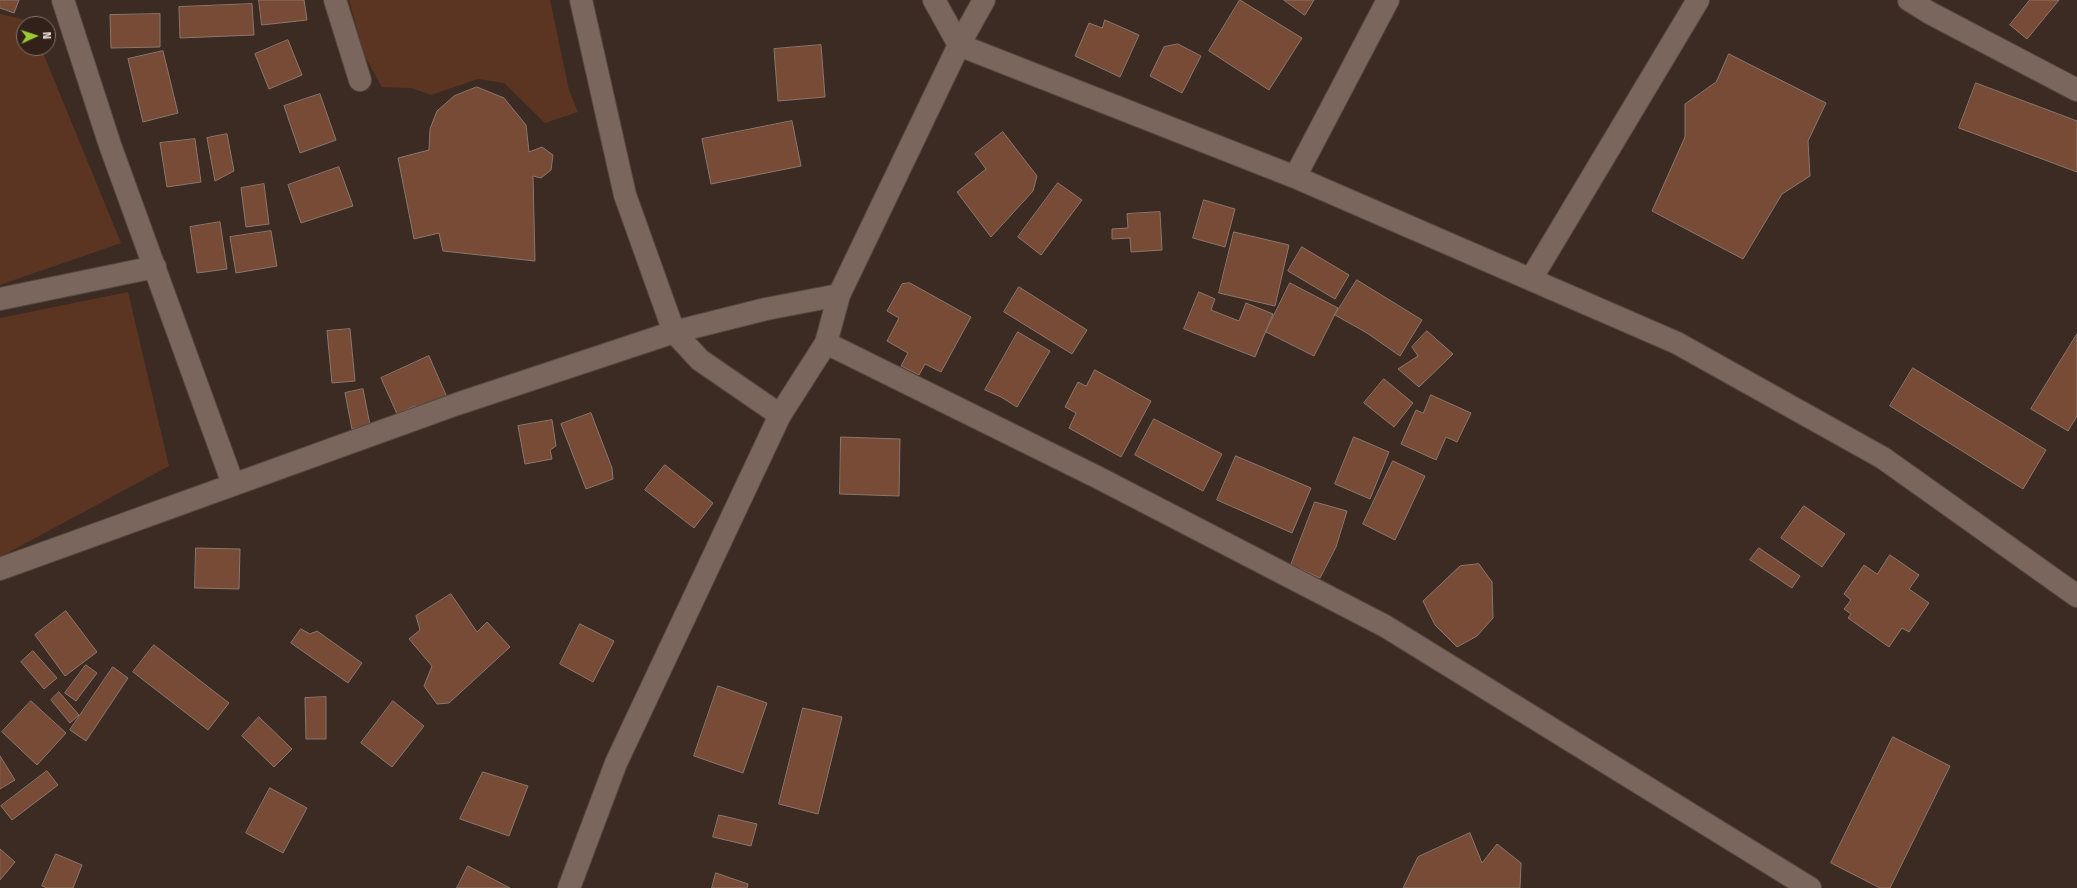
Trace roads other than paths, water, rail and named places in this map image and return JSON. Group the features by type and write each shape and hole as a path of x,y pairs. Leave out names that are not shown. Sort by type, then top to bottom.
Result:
{"street":[{"path":"64,0 110,145 233,484"},
{"path":"335,0 360,80"},
{"path":"581,0 624,195 674,332 700,360 780,415"},
{"path":"934,0 959,45 1295,178 1677,343 1883,458 2077,596"},
{"path":"569,888 616,763 780,415 826,343 839,295 959,45 984,0"},
{"path":"1295,178 1388,0"},
{"path":"1531,279 1698,0"},
{"path":"1909,0 1930,13 2077,90"},
{"path":"0,299 155,267"},
{"path":"0,569 457,404 674,332 766,309 839,295"},
{"path":"826,343 1097,477 1385,626 1810,888"}]}
